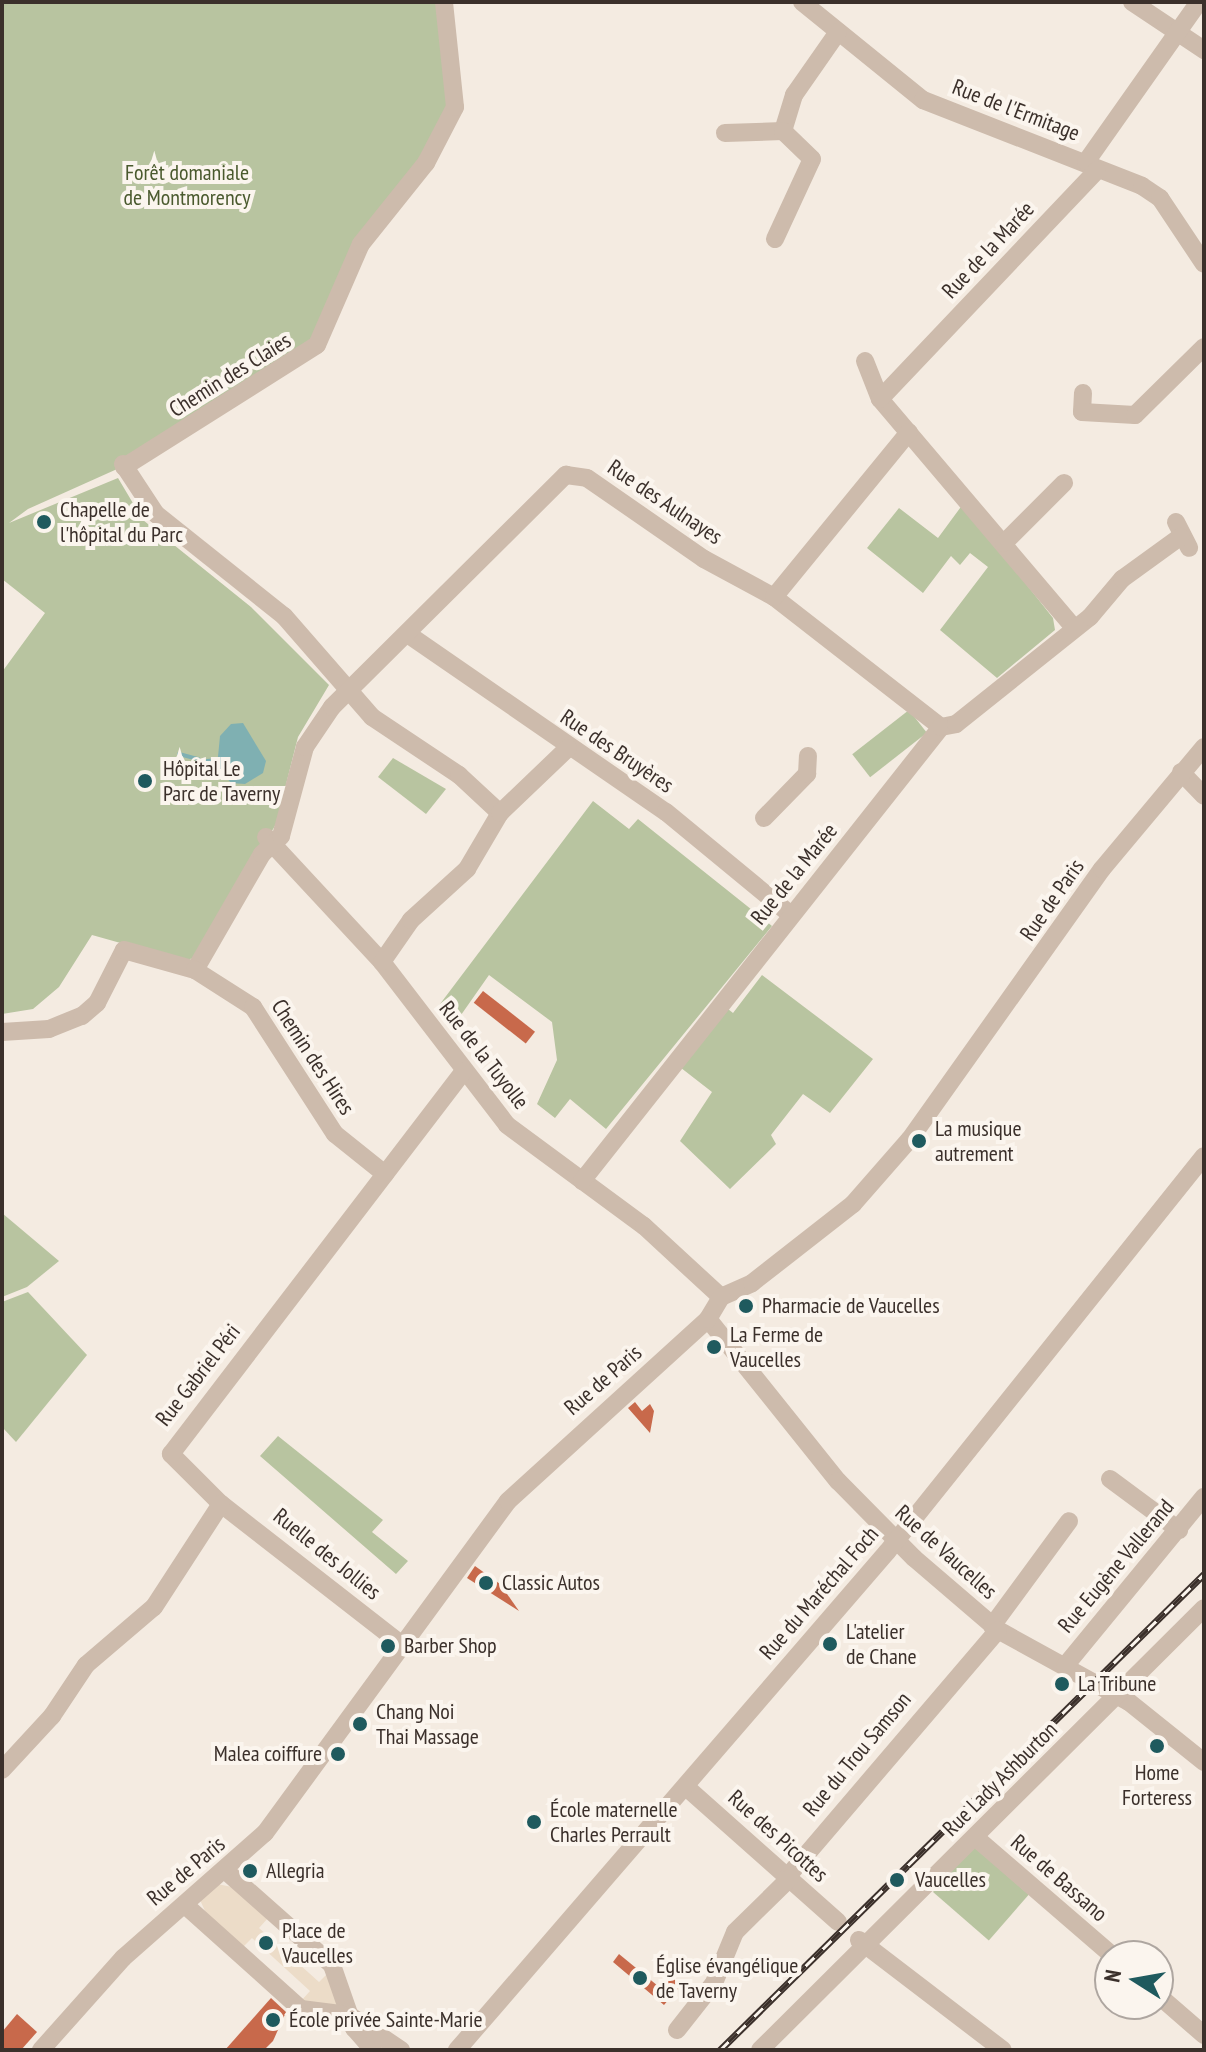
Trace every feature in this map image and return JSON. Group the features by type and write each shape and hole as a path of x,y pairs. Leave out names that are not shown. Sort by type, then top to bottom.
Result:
{"street":[{"name":"Chemin des Claies","path":"349,690 284,616 156,514 123,465 309,354 361,244 426,163 455,107 444,2"},
{"name":"Rue de l'Ermitage","path":"802,2 923,100 1092,166 1160,198 1204,264"},
{"path":"1132,2 1204,50"},
{"name":"Rue de la Marée","path":"880,399 1092,166 1175,33 1199,2"},
{"path":"783,131 794,95 838,32"},
{"path":"725,133 783,131 812,159 775,239"},
{"path":"1083,393 1082,412 1135,415 1204,347"},
{"path":"865,361 880,399 1074,628"},
{"path":"909,432 774,597 941,727"},
{"name":"Rue des Aulnayes","path":"195,970 270,840 305,747 349,690 409,635 559,481 575,474 774,597"},
{"path":"1004,543 1064,483"},
{"name":"Rue de la Marée","path":"582,1181 629,1129 630,1115 941,727 956,724 1074,628 1122,579 1182,536"},
{"name":"Rue des Bruyères","path":"409,635 568,748 666,812 786,921"},
{"path":"349,690 403,743 459,775 500,813"},
{"path":"382,962 411,920 467,869 500,813 568,748"},
{"name":"Rue de Paris","path":"41,2050 102,1979 227,1872 265,1833 401,1644 519,1489 708,1319 721,1297 752,1283 853,1204 910,1139 1102,869 1201,750"},
{"path":"764,818 785,803 807,774 808,756"},
{"path":"1181,772 1204,796"},
{"name":"Rue de la Tuyolle","path":"270,840 382,962 507,1125 644,1226 721,1297"},
{"name":"Chemin des Hires","path":"2,1032 49,1029 82,1016 97,1003 124,950 195,970 253,1007 335,1134 385,1174"},
{"name":"Rue Gabriel Péri","path":"221,1504 172,1460 172,1448 464,1071"},
{"name":"Rue du Maréchal Foch","path":"457,2050 895,1541 1204,1156"},
{"name":"Rue de Vaucelles","path":"708,1319 838,1481 895,1541 995,1628 1116,1697 1204,1762"},
{"path":"1110,1479 1179,1530"},
{"name":"Rue Eugène Vallerand","path":"1065,1666 1204,1497"},
{"path":"2,1770 104,1646 154,1607 221,1504"},
{"name":"Ruelle des Jollies","path":"221,1504 401,1644"},
{"name":"Rue du Trou Samson","path":"677,2030 714,1983 735,1932 789,1877 995,1628 1069,1521"},
{"name":"Rue Lady Ashburton","path":"760,2050 862,1943 975,1837 1204,1608"},
{"name":"Rue des Picottes","path":"686,1787 838,1922"},
{"name":"Rue de Bassano","path":"975,1837 1094,1940"},
{"path":"227,1872 332,1965 349,2015 373,2050"},
{"path":"185,1905 301,2009 349,2015 401,2050"},
{"path":"862,1943 1003,2050"},
{"path":"1174,2009 1204,2035"}],"green space":[{"name":"Forêt domaniale de Montmorency","path":"2,2 443,2 455,107 364,240 322,335 135,461 28,509 9,523 118,478 143,520 251,607 329,685 298,737 276,824 198,958 181,960 92,935 59,987 33,1009 2,1014 2,672 45,613 2,579"},
{"path":"963,504 1053,618 1055,630 997,678 940,630 988,567 970,553 960,565 951,556 923,593 867,548 899,508 938,538"},
{"path":"909,710 927,733 870,777 852,754"},
{"path":"393,758 446,789 426,814 378,777"},
{"path":"593,801 629,829 638,819 772,926 606,1129 570,1099 555,1118 537,1104 557,1060 552,1022 489,975 454,1025 437,1008"},
{"path":"762,975 873,1059 830,1113 803,1094 771,1135 776,1144 730,1189 680,1141 712,1092 676,1064 723,1005 733,1013"},
{"path":"2,1213 59,1261 27,1287 2,1297"},
{"path":"28,1292 87,1355 16,1442 2,1427 2,1302"},
{"path":"278,1436 383,1520 372,1532 408,1561 396,1574 260,1456"},
{"path":"973,1846 1029,1895 989,1941 933,1892"}],"shaded area":[{"name":"Place de Vaucelles","path":"217,1884 232,1887 269,1917 259,1928 319,1982 329,1972 337,2007 301,2001 310,1991 252,1938 242,1948 211,1924 200,1900"}],"water":[{"path":"243,723 266,761 263,773 245,784 231,783 217,767 220,736 231,724"}],"building":[{"path":"483,991 535,1032 526,1043 474,1003"},
{"path":"635,1402 642,1411 650,1404 654,1411 650,1433 628,1408"},
{"name":"Classic Autos","path":"475,1566 500,1584 519,1611 467,1578"},
{"name":"Église évangélique de Taverny","path":"619,1954 658,1986 668,1974 681,1985 664,2005 613,1962"},
{"name":"École privée Sainte-Marie","path":"271,1998 286,2012 273,2041 264,2050 225,2050"},
{"path":"17,2014 37,2032 21,2050 2,2050 2,2032"}],"waterway":[{"path":"179,754 198,759"},
{"path":"207,761 217,760"}],"railway":[{"path":"720,2050 1204,1574"}],"place":[{"name":"Chapelle de l'hôpital du Parc","path":"44,522"},
{"name":"Hôpital Le Parc de Taverny","path":"145,781"},
{"name":"La musique autrement","path":"919,1141"},
{"name":"Pharmacie de Vaucelles","path":"746,1306"},
{"name":"La Ferme de Vaucelles","path":"714,1347"},
{"name":"Classic Autos","path":"486,1583"},
{"name":"L'atelier de Chane","path":"830,1644"},
{"name":"Barber Shop","path":"388,1646"},
{"name":"La Tribune","path":"1062,1684"},
{"name":"Chang Noi Thai Massage","path":"360,1724"},
{"name":"Home Forteress","path":"1157,1746"},
{"name":"Malea coiffure","path":"338,1754"},
{"name":"École maternelle Charles Perrault","path":"534,1822"},
{"name":"Allegria","path":"250,1871"},
{"name":"Vaucelles","path":"897,1880"},
{"name":"Place de Vaucelles","path":"266,1943"},
{"name":"Église évangélique de Taverny","path":"640,1978"},
{"name":"École privée Sainte-Marie","path":"273,2020"}]}
